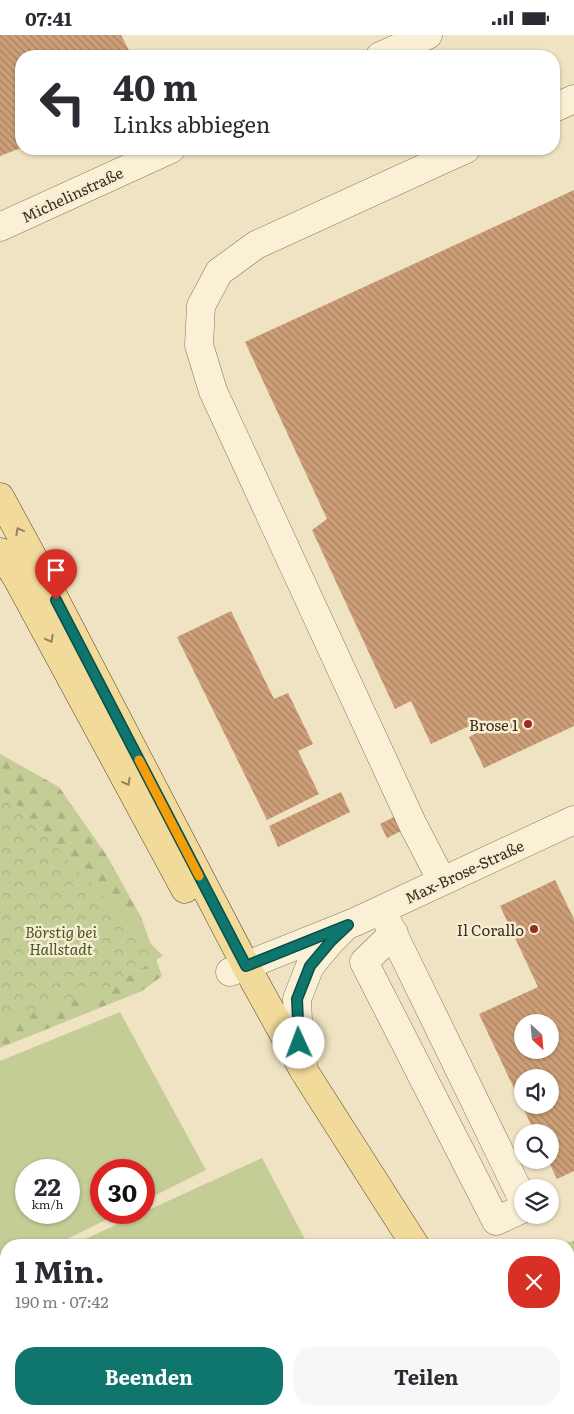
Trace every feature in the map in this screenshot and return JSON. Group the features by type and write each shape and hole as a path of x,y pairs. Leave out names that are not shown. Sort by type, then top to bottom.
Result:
{"main road":[{"path":"0,497 42,574 291,1078 392,1239"},
{"path":"0,552 17,578 238,969 411,1239"}],"street":[{"path":"388,47 428,35"},
{"path":"560,106 574,99"},
{"name":"Michelinstraße","path":"2,226 158,155"},
{"path":"442,881 413,825 213,391 199,345 201,306 219,272 256,245 453,155"},
{"name":"Max-Brose-Straße","path":"351,923 574,820"},
{"path":"381,909 514,1181"},
{"path":"238,969 351,923"},
{"path":"304,1071 299,1043 297,999 310,966 331,941 351,923"},
{"path":"394,933 364,962 496,1221 514,1213"}],"green space":[{"name":"Börstig bei Hallstadt","path":"0,754 59,787 107,856 141,917 162,976 142,991 0,1048"},
{"name":"Börstig bei Hallstadt","path":"0,787 70,862 163,956 108,988 0,1023"},
{"path":"120,1012 206,1170 155,1196 155,1159 90,1159 90,1224 98,1224 67,1239 0,1239 0,1061"},
{"path":"262,1158 305,1239 85,1239 118,1224 155,1224 155,1207"}],"building":[{"path":"0,35 121,35 129,50 15,50 15,150 0,156"},
{"path":"574,190 574,726 484,768 469,737 484,729 480,721 431,744 411,701 395,709 312,530 327,519 245,342"},
{"path":"231,611 274,699 288,693 313,744 298,751 319,794 267,820 177,637"},
{"path":"341,792 350,812 278,847 269,826"},
{"path":"398,815 405,829 387,838 380,824"},
{"path":"555,880 574,919 574,1171 557,1179 552,1169 559,1169 559,1124 531,1124 526,1114 559,1114 559,1069 514,1069 514,1088 479,1014 538,987 500,906"}],"slow traffic":[{"path":"139,760 199,876"}],"place":[{"name":"Brose 1","path":"528,724"},
{"name":"Il Corallo","path":"534,929"}],"route":[{"path":"56,600 246,966 348,925 331,941 310,966 297,999 299,1043"}]}
